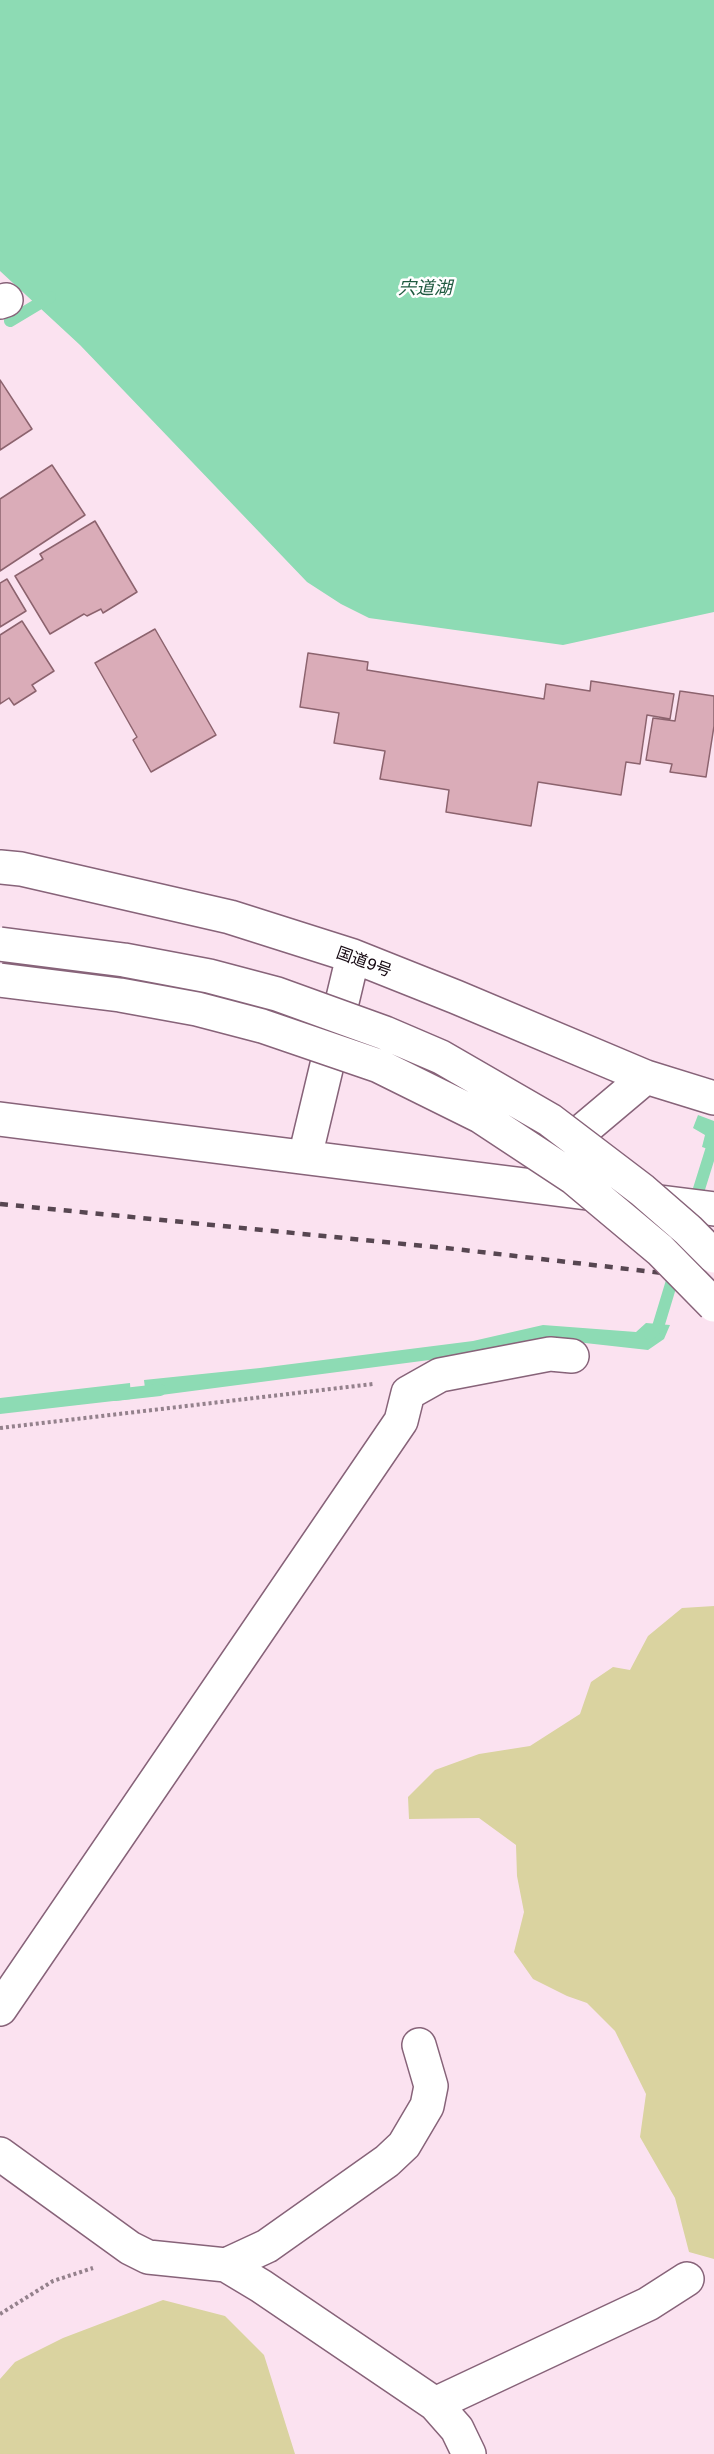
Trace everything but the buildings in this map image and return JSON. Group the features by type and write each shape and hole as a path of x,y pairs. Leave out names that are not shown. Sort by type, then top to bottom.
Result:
{"main road":[{"name":"国道9号","path":"0,867 21,869 230,917 353,956 456,996 646,1077 702,1094"},
{"path":"0,944 123,960 209,976 277,994 385,1033 441,1057 549,1120 642,1190 714,1256"},
{"path":"305,1156 353,956"},
{"path":"0,980 120,995 197,1009 272,1029 379,1066 480,1116 574,1178 660,1250 714,1305"},
{"path":"519,1184 646,1077"},
{"path":"0,1119 714,1209"},
{"path":"0,2009 401,1421 408,1393 440,1375 550,1354 572,1356"},
{"path":"226,2265 267,2246 387,2161 404,2145 427,2106 431,2086 419,2045"},
{"path":"0,2154 130,2248 148,2257 226,2265 261,2286 435,2404 457,2429 469,2454"},
{"path":"435,2404 648,2304 687,2279"}],"path":[{"path":"0,1428 381,1383 408,1393"},
{"path":"0,2314 53,2281 122,2258 130,2248"}],"shaded area":[{"path":"714,1606 714,2259 689,2252 675,2198 640,2137 646,2094 615,2031 587,2003 533,1979 514,1952 524,1912 517,1876 516,1845 479,1818 409,1819 408,1797 435,1770 479,1754 530,1746 580,1714 591,1682 613,1667 630,1670 648,1636 682,1608"},
{"path":"163,2300 225,2316 264,2355 295,2454 0,2454 0,2379 15,2362 63,2338"}],"water":[{"name":"宍道湖","path":"0,0 714,0 714,612 563,645 369,618 341,604 307,582 80,345 0,271"},
{"path":"698,1115 714,1121 714,1151 702,1147 705,1135 693,1128"},
{"path":"646,1323 670,1325 664,1339 648,1350 549,1339 483,1353 146,1397 144,1380 473,1341 543,1325 636,1332"},
{"path":"130,1383 131,1399 0,1414 0,1398"}],"waterway":[{"path":"10,321 50,297"},
{"path":"694,1205 714,1141"},
{"path":"650,1334 658,1327 675,1271"},
{"path":"115,1395 160,1390"}],"railway":[{"path":"0,1204 455,1249 714,1279"}]}
